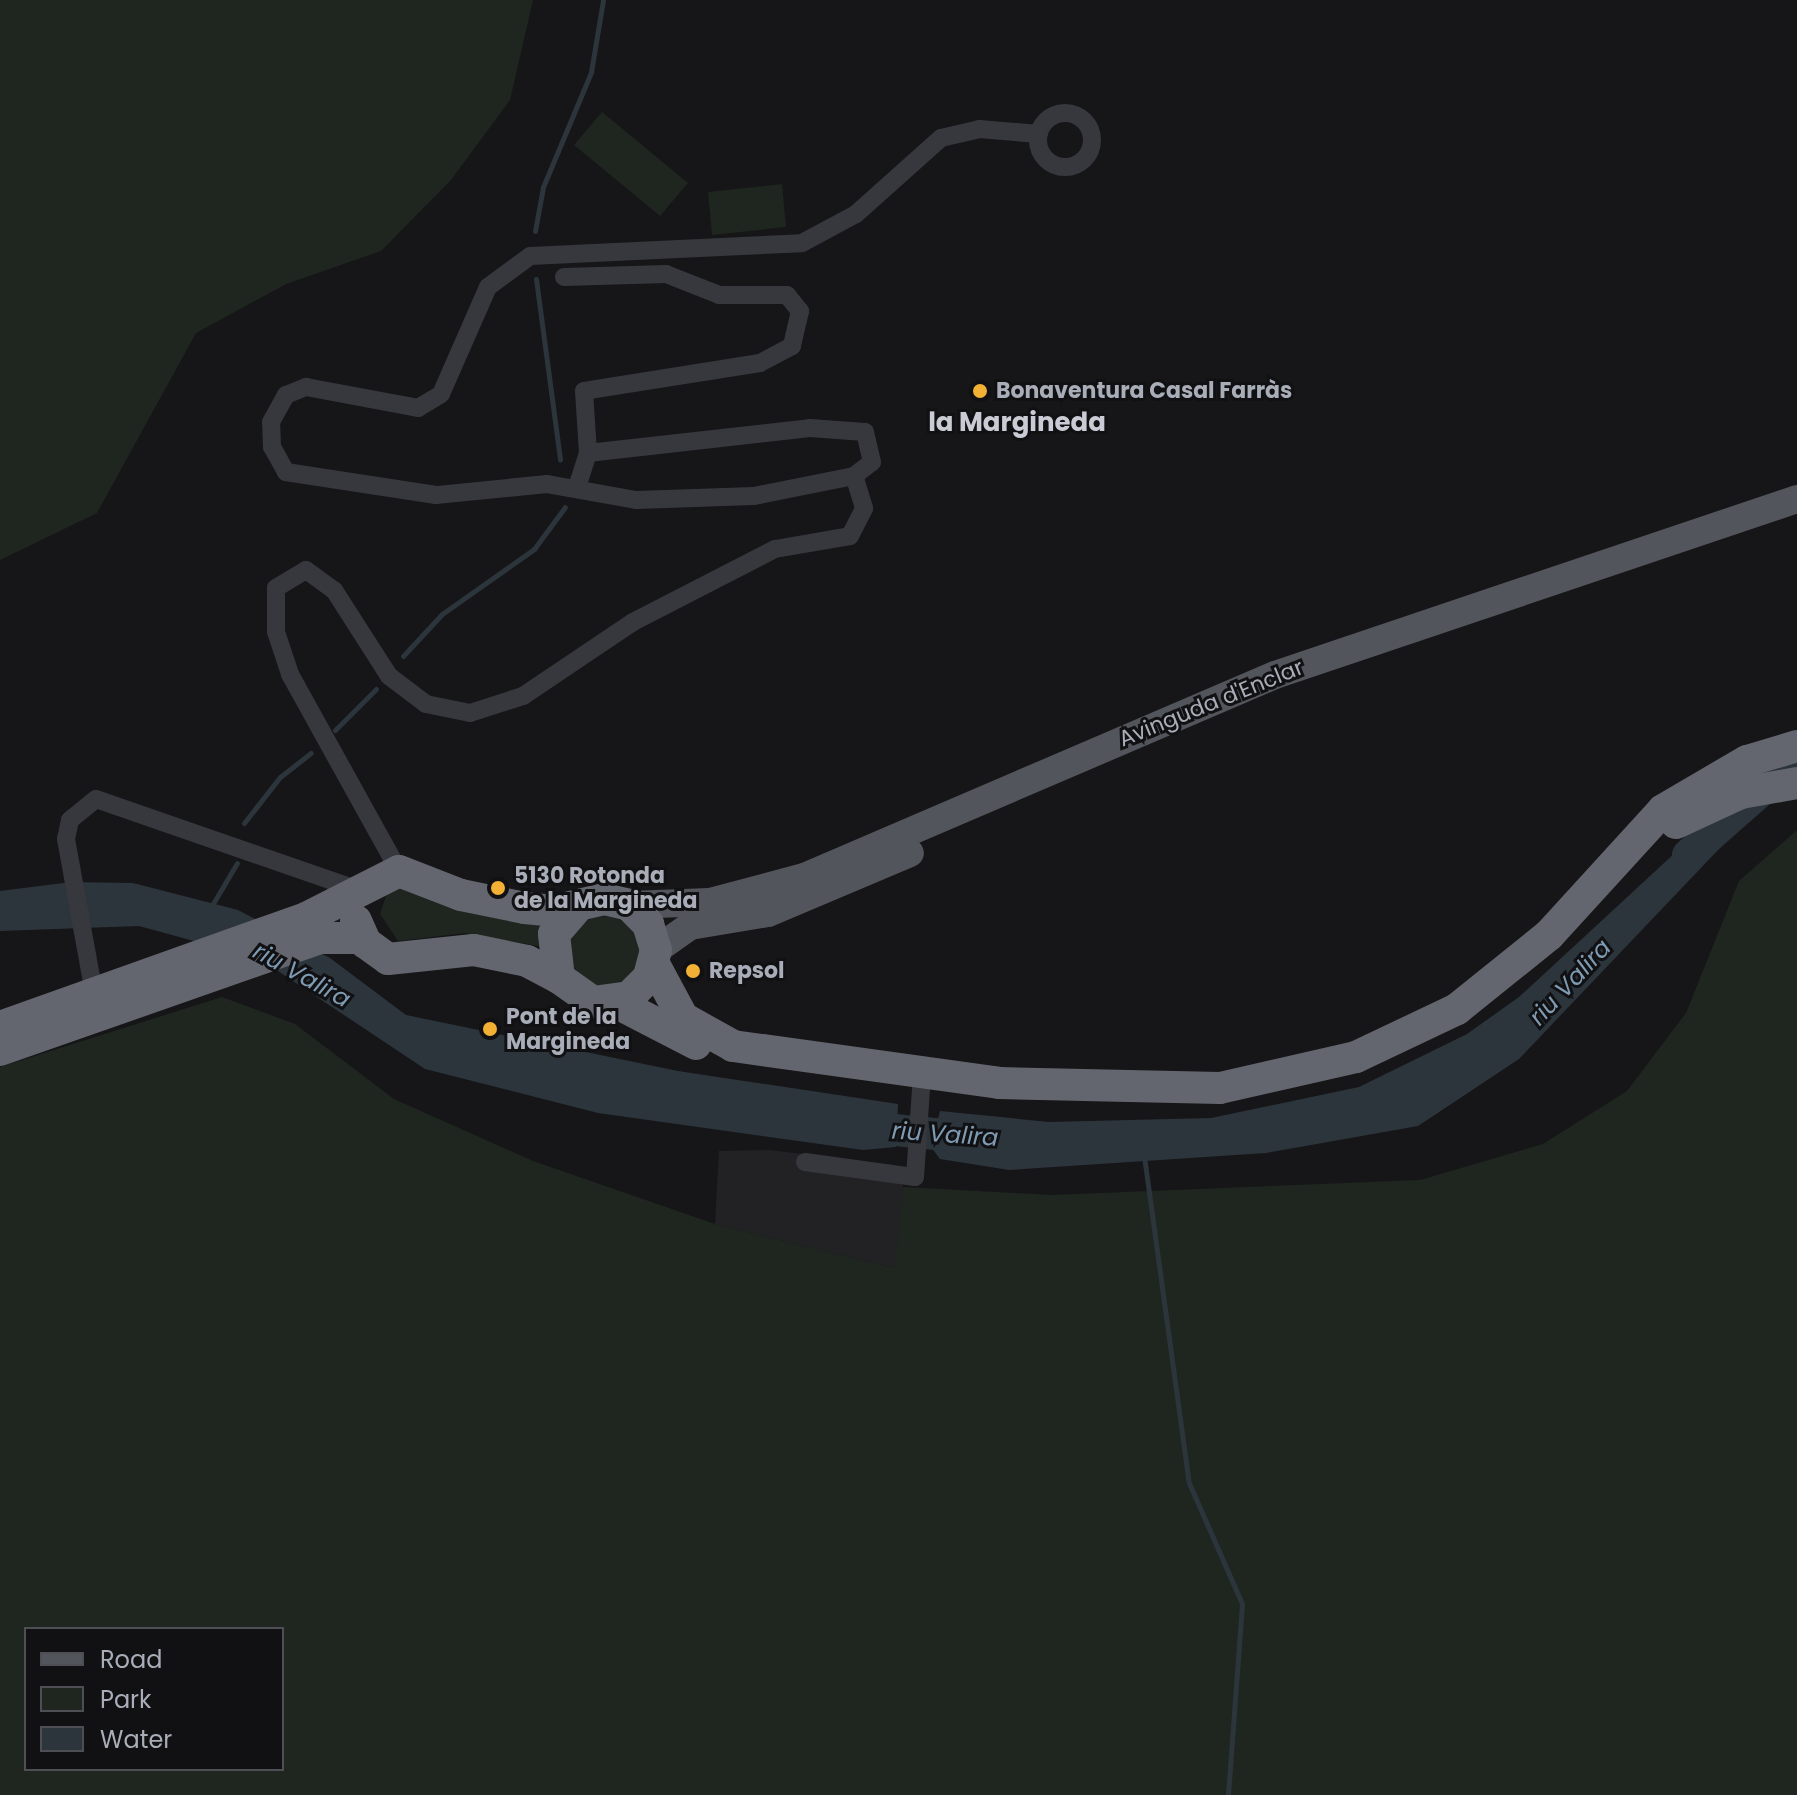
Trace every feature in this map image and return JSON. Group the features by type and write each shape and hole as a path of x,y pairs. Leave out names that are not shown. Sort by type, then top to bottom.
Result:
{"highway":[{"path":"362,891 355,916 363,938 388,959 474,950 527,961 559,978 586,1000 615,1002 703,1047 733,1046 921,1088 1220,1088 1356,1057 1488,987 1644,834 1663,810 1709,792 1796,746"},
{"path":"1709,792 1797,782 1788,767 1796,746"},
{"path":"0,1027 278,929 399,871 483,901 553,911 604,899 629,905 648,924 655,957 683,1018 733,1046"},
{"path":"559,978 554,934 579,905"},
{"path":"0,1050 216,977 319,938 363,938"},
{"path":"615,1002 640,988 655,957"}],"main road":[{"name":"Avinguda d'Enclar","path":"629,905 710,902 804,877 1275,675 1797,499"},
{"name":"Avinguda d'Enclar","path":"655,957 690,926 768,913 860,876 1213,717 1797,520"}],"street":[{"path":"588,453 810,428 865,432 872,462 854,476 754,496 636,500 578,484 436,495 286,472 272,447 271,422 286,395 306,387 418,408 441,394 488,287 517,261 583,249 707,251 802,243 856,214 941,138 979,129 1039,134"},
{"path":"564,277 666,274 719,295 787,295 800,311 792,346 760,363 584,391 588,453 578,484"},
{"path":"399,871 290,674 276,632 276,588 306,570 334,590 389,676 426,704 470,713 523,696 633,622 775,549 850,536 864,508 854,476"},
{"path":"94,993 68,859 70,820 96,799 362,891"},
{"path":"805,1162 915,1177 921,1088"}],"shaded area":[{"path":"769,1150 894,1165 907,1196 894,1268 715,1224 719,1151"}],"green space":[{"path":"0,0 533,0 510,100 451,180 381,251 286,284 196,333 97,513 0,560"},
{"path":"602,112 688,183 660,216 574,145"},
{"path":"782,184 786,227 712,235 708,192"},
{"path":"1797,830 1797,1795 0,1795 0,1067 222,997 295,1024 394,1099 533,1161 715,1224 894,1268 904,1187 1052,1195 1420,1180 1543,1144 1627,1091 1686,1013 1739,881"},
{"path":"399,886 468,913 545,926 543,947 465,933 398,941 380,914 386,896"},
{"path":"597,916 611,916 633,931 639,951 637,964 629,976 611,986 597,986 575,971 569,958 569,944 584,922"}],"water":[{"path":"1758,808 1519,1059 1418,1126 1266,1153 1009,1170 940,1159 931,1147 940,1111 1049,1122 1211,1118 1359,1087 1467,1034 1519,997 1690,839"},
{"path":"71,882 133,883 238,910 330,958 406,1015 678,1071 898,1104 896,1147 863,1150 598,1113 425,1069 260,959 139,926 0,931 0,891"}],"waterway":[{"path":"535,231 543,187 591,72 603,0"},
{"path":"536,279 560,459"},
{"path":"403,656 442,614 534,549 565,507"},
{"path":"335,730 376,689"},
{"path":"244,823 280,777 311,753"},
{"name":"riu Valira","path":"1688,855 1797,759"},
{"path":"211,907 237,863"},
{"name":"riu Valira","path":"855,1126 976,1138"},
{"path":"1144,1156 1189,1483 1242,1604 1228,1795"}],"place":[{"name":"Bonaventura Casal Farràs","path":"980,391"},
{"name":"5130 Rotonda de la Margineda","path":"498,888"},
{"name":"Repsol","path":"693,971"},
{"name":"Pont de la Margineda","path":"490,1029"}],"district":[{"name":"la Margineda","path":"1017,423"}]}
